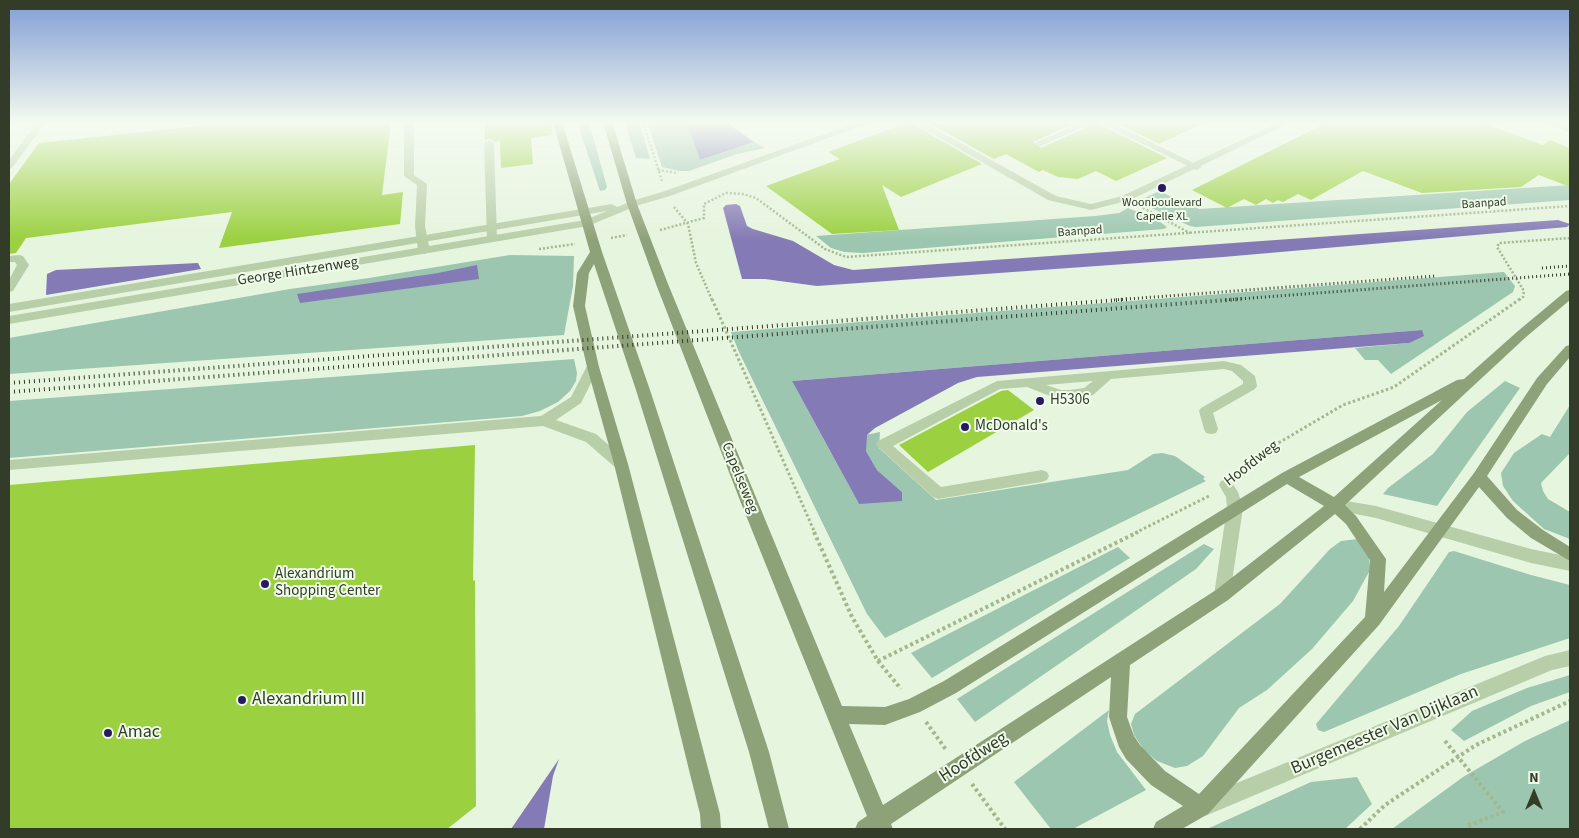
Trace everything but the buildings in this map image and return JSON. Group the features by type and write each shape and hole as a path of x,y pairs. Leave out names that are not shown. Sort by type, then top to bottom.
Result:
{"main road":[{"path":"569,161 596,252 643,390 756,743 779,829"},
{"name":"Capelseweg","path":"619,161 632,204 749,503 837,715 875,826"},
{"path":"596,252 583,273 579,306 593,367 621,464 699,770 710,814 711,829"},
{"name":"Hoofdweg","path":"875,826 1222,595 1335,505 1522,334 1570,294"},
{"path":"1162,829 1201,807 1373,620 1442,529 1542,381 1570,349"},
{"name":"Hoofdweg","path":"837,715 885,716 914,706 950,687 1235,508 1482,372"},
{"path":"1287,478 1335,505 1352,520 1378,559 1373,620"},
{"path":"1478,478 1512,514 1570,555"},
{"path":"1121,662 1118,717 1126,741 1133,752 1158,778 1201,807"}],"street":[{"path":"409,161 409,176 422,184 420,226 423,245"},
{"path":"490,161 492,240"},
{"path":"632,204 758,161"},
{"path":"986,161 1052,198 1091,207 1126,198 1208,161"},
{"path":"1184,161 1196,167"},
{"name":"George Hintzenweg","path":"9,308 423,245 492,240 588,223 632,204"},
{"name":"George Hintzenweg","path":"9,320 423,245 492,227 632,204"},
{"path":"9,260 19,258 23,265 9,289"},
{"path":"1042,476 938,493 883,445 997,385 1224,366 1236,368 1250,379 1250,386 1206,411 1211,429"},
{"path":"544,421 576,400 593,367"},
{"path":"9,465 544,421 591,438 621,464"},
{"path":"1222,595 1235,508 1233,496 1226,485"},
{"path":"1335,505 1376,512 1442,529 1531,556 1570,564"},
{"name":"Burgemeester Van Dijklaan","path":"1201,807 1550,662 1570,658"}],"path":[{"path":"655,161 666,194 688,224 696,263 706,287 852,617 878,661 914,706 1005,829"},
{"name":"Baanpad","path":"688,224 704,218 704,204 713,198 726,193 743,194 756,198 825,249 835,254 846,256 1191,234 1570,206"},
{"path":"1126,198 1191,234"},
{"name":"Hoofdweg","path":"878,661 1211,496 1234,480 1263,452 1343,405 1394,388 1523,297 1524,291 1497,247 1499,243 1570,238"},
{"path":"1360,829 1385,805 1476,744 1570,701"},
{"path":"1445,741 1503,812 1467,826 1470,829"}],"green space":[{"path":"590,161 600,161 607,187 605,190 600,191"},
{"path":"660,161 717,161 689,171 662,167"},
{"path":"1570,185 1570,200 1196,227 1143,204 1141,200 1159,191 1199,209"},
{"path":"1128,208 1159,221 1167,227 1164,229 863,253 844,252 831,248 816,236 1095,216 1119,213"},
{"path":"510,255 574,256 573,286 564,335 9,374 9,338 290,289"},
{"path":"1504,272 1515,286 1513,292 1391,374 1378,360 1365,360 1355,348 1409,343 1422,330 792,381 859,504 902,492 877,470 866,451 866,435 880,432 879,448 936,500 1128,470 1153,454 1162,453 1175,456 1205,477 1203,479 1206,481 885,638 867,614 731,332"},
{"path":"574,359 577,373 576,381 570,391 558,402 540,411 522,416 9,458 9,401"},
{"path":"1505,381 1520,388 1437,506 1383,494 1388,488 1433,454 1467,412"},
{"path":"1570,405 1570,453 1541,483 1548,499 1570,512 1570,539 1544,529 1513,501 1503,486 1501,473 1514,453 1542,434 1550,437"},
{"path":"1358,539 1369,556 1370,570 1353,601 1312,649 1267,690 1239,708 1203,756 1187,766 1175,768 1157,761 1144,750 1134,735 1131,724 1135,714 1280,604 1330,549 1341,541"},
{"path":"1204,544 1214,549 1196,569 975,722 957,699"},
{"path":"1118,547 1130,558 932,678 911,653"},
{"path":"1454,551 1570,585 1570,638 1461,674 1324,732 1318,730 1316,724 1399,626 1449,552"},
{"path":"1570,675 1570,692 1531,706 1464,741 1451,730 1472,711 1527,688"},
{"path":"1109,710 1107,721 1117,752 1146,790 1073,829 1051,829 1014,782"},
{"path":"1570,720 1570,829 1392,829 1463,777 1525,741"},
{"path":"1357,777 1372,804 1345,829 1207,829 1311,782"}],"shaded area":[{"path":"736,204 740,206 747,226 793,241 834,265 853,270 1558,220 1570,224 1567,227 1223,257 817,286 765,279 742,279 723,208 726,205"},
{"path":"198,263 201,269 46,295 47,274 56,270"},
{"path":"477,265 479,279 300,303 297,294 438,273"},
{"path":"1422,330 1424,336 1409,343 977,377 958,383 875,428 867,435 866,451 877,470 902,492 902,501 859,504 792,381"},
{"path":"559,759 553,776 544,829 511,829"}],"railway":[{"path":"1542,268 1570,266"},
{"path":"1225,300 1570,274"},
{"path":"1114,300 1435,276"},
{"path":"9,383 1131,299"},
{"path":"9,392 1241,299"}],"place":[{"name":"Woonboulevard Capelle XL","path":"1162,188"},
{"name":"H5306","path":"1040,401"},
{"name":"McDonald's","path":"965,427"},
{"name":"Alexandrium Shopping Center","path":"265,584"},
{"name":"Alexandrium III","path":"242,700"},
{"name":"Amac","path":"108,733"}]}
